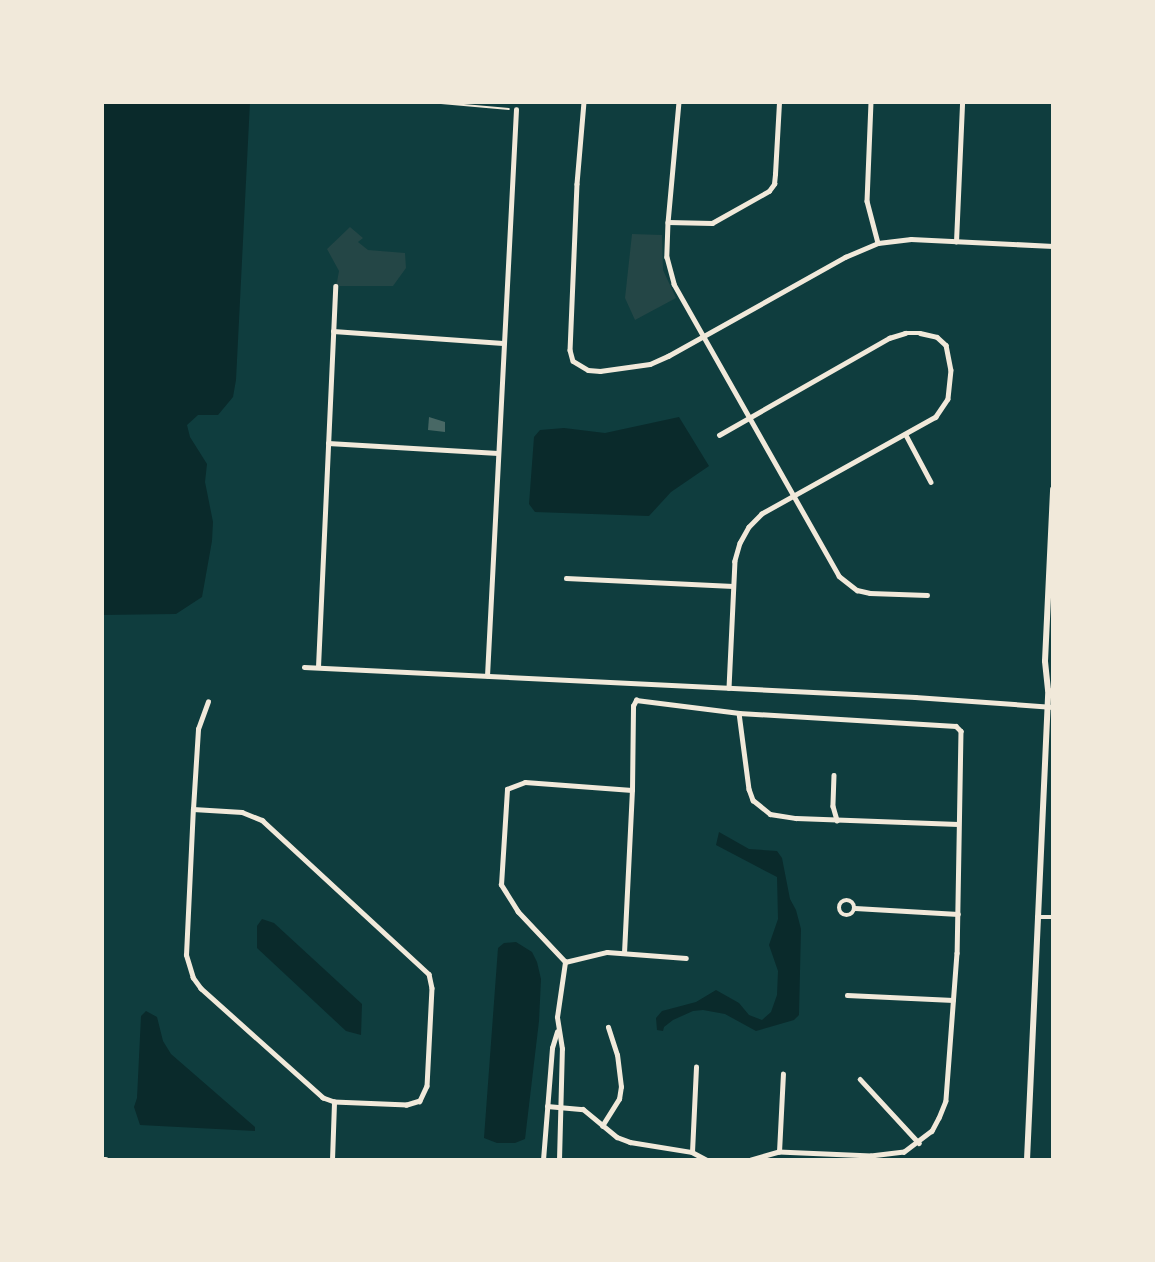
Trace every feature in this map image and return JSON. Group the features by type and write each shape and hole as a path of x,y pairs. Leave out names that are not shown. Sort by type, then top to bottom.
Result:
{"street":[{"path":"584,102 570,350 573,361 588,370 600,371 650,363 669,356 845,257 878,243 911,239 1053,246"},
{"path":"679,102 668,222 669,270 703,336 840,576 857,590 870,593 927,595"},
{"path":"668,222 712,223 769,191 774,184 779,102"},
{"path":"871,102 867,201 878,243"},
{"path":"956,242 962,102"},
{"path":"487,676 516,110"},
{"path":"318,667 335,286"},
{"path":"333,331 504,343"},
{"path":"719,435 889,338 905,333 937,337 946,345 950,356 948,399 936,417 762,514 749,527 740,543 733,586 729,688"},
{"path":"906,435 931,482"},
{"path":"328,443 498,453"},
{"path":"1027,1160 1037,917 1050,707 1049,642 1053,489"},
{"path":"566,578 733,586"},
{"path":"1049,642 1053,635"},
{"path":"304,667 915,697 1050,707"},
{"path":"624,953 632,790 633,706 636,700 739,713 956,726 961,731 963,740 958,824 958,914 946,1101 932,1131 919,1143 904,1152 871,1156 779,1152 751,1160"},
{"path":"194,809 242,812 262,820 430,976 427,1086 424,1097 411,1105 334,1101 314,1092 201,989 190,971 186,955 198,729 208,702"},
{"path":"739,713 746,776 753,800 762,809 784,817 958,824"},
{"path":"834,775 833,806 837,820"},
{"path":"565,962 518,912 501,885 507,789 525,782 632,790"},
{"path":"855,908 958,914"},
{"path":"1037,917 1053,917"},
{"path":"565,962 593,954 624,953 686,958"},
{"path":"543,1160 552,1048 557,1032 559,992 565,962"},
{"path":"847,995 953,1000"},
{"path":"602,1126 619,1100 621,1087 617,1055 608,1028"},
{"path":"557,1032 562,1049 559,1160"},
{"path":"692,1152 696,1067"},
{"path":"779,1152 783,1074"},
{"path":"861,1079 919,1143"},
{"path":"332,1160 334,1101"},
{"path":"547,1106 583,1109 602,1126 630,1142 692,1152 707,1160"}],"path":[{"path":"430,102 516,110"}],"shaded area":[{"path":"102,102 250,102 236,380 233,397 218,415 198,415 187,425 190,437 207,464 205,482 213,522 212,541 202,597 176,614 102,615"},
{"path":"350,227 363,238 358,242 368,250 405,253 406,268 393,286 333,286 337,282 339,271 327,249"},
{"path":"632,234 662,235 663,270 676,298 635,320 625,298"},
{"path":"679,417 709,466 671,492 649,516 535,512 529,504 534,437 540,430 564,428 605,433"},
{"path":"719,832 749,849 777,851 782,858 790,899 796,910 801,929 799,1015 794,1020 756,1031 725,1014 703,1010 693,1011 673,1020 664,1027 663,1031 657,1030 656,1018 662,1011 696,1002 716,990 739,1003 749,1015 762,1020 771,1012 777,995 778,971 769,945 778,919 777,877 716,845"},
{"path":"262,919 274,923 362,1004 361,1035 346,1031 257,948 257,926"},
{"path":"516,942 532,952 537,962 541,979 539,1021 525,1139 515,1143 497,1143 484,1138 498,948 504,943"},
{"path":"146,1011 157,1017 163,1041 171,1054 255,1127 255,1131 140,1125 134,1107 137,1098 141,1016"}],"building":[{"path":"429,417 445,422 445,432 428,430"}]}
